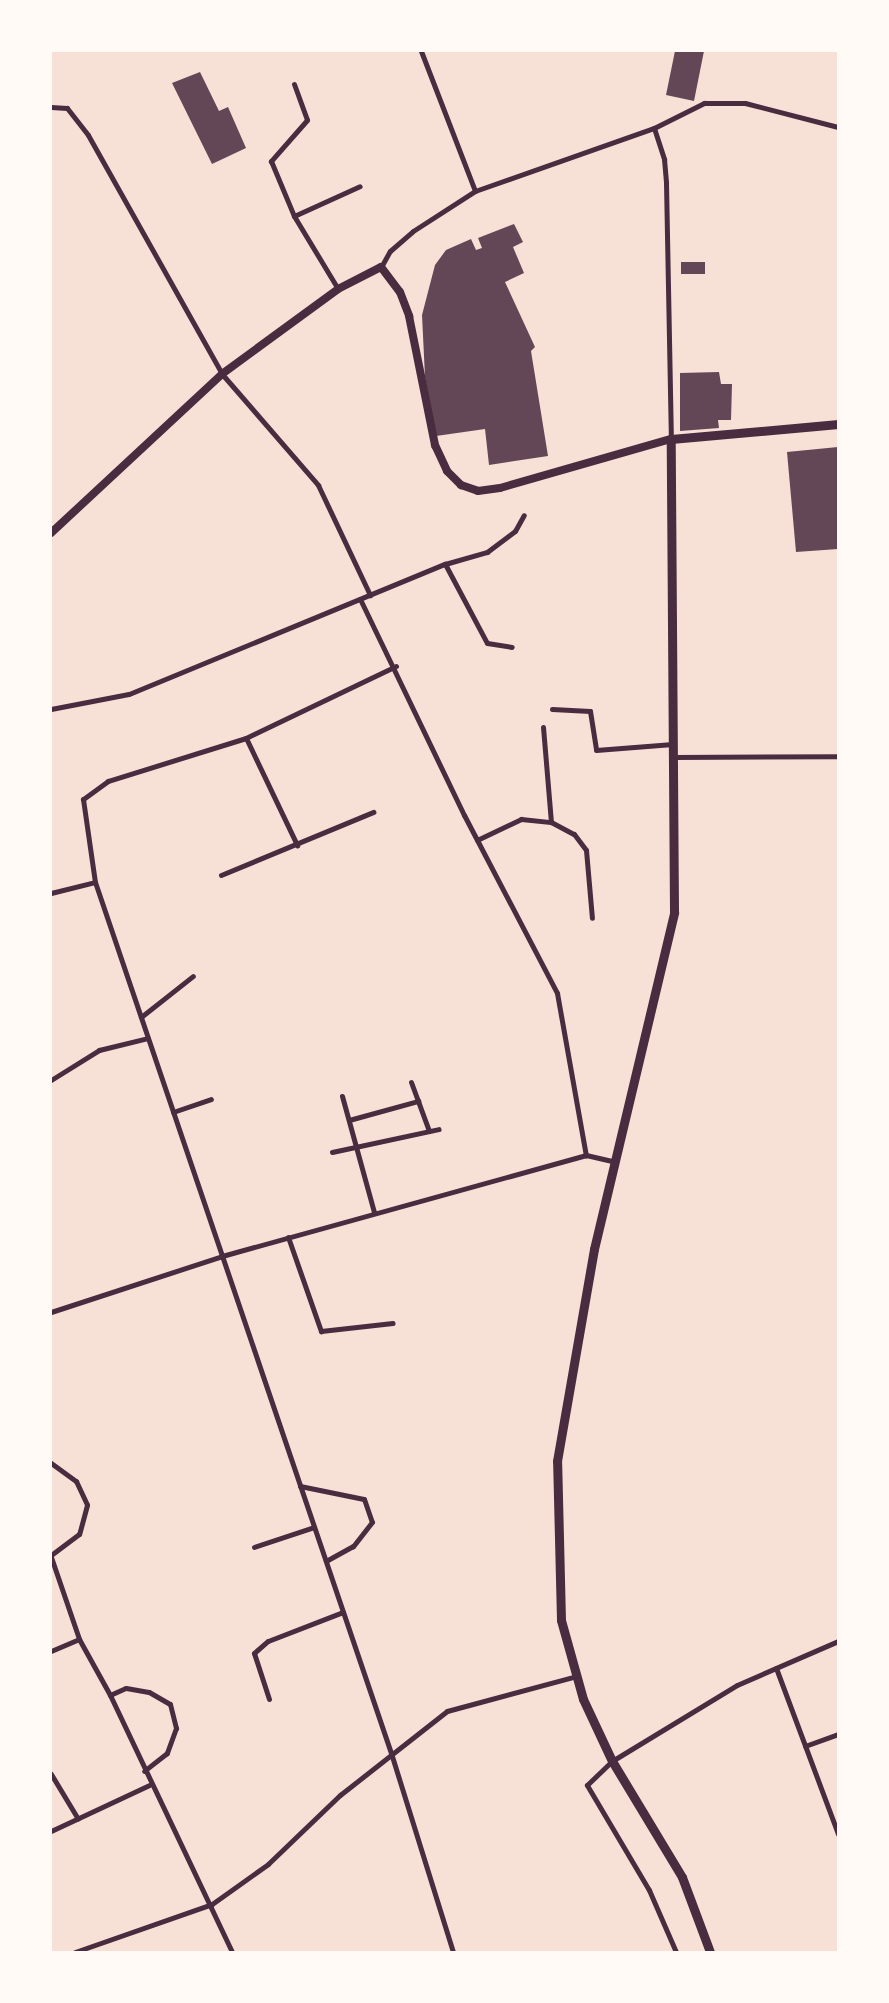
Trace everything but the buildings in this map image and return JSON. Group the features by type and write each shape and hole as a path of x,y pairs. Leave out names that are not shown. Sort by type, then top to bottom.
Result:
{"main road":[{"path":"51,533 222,374 338,289 381,267 400,292 409,316 435,445 447,471 461,485 478,491 500,488 671,439 838,424"},
{"path":"671,439 674,912 594,1249 557,1461 561,1620 583,1699 612,1762 682,1877 710,1952"}],"street":[{"path":"421,51 475,191"},
{"path":"294,84 307,120 271,161 294,216 338,289"},
{"path":"381,267 390,251 413,231 475,191 654,128 688,109 719,102 774,109 838,127"},
{"path":"51,107 66,108 88,135 222,374 318,485 370,595"},
{"path":"654,128 664,159 666,183 671,439"},
{"path":"294,216 360,186"},
{"path":"51,709 130,694 445,564 487,552 515,531 524,515"},
{"path":"445,564 487,643 512,647"},
{"path":"360,599 396,667 477,840 557,993 586,1155"},
{"path":"396,667 246,738 107,781 83,799 96,882 391,1753 453,1952"},
{"path":"552,709 590,711 596,750 674,744"},
{"path":"543,727 551,822"},
{"path":"246,738 297,845"},
{"path":"674,757 838,755"},
{"path":"220,875 373,812"},
{"path":"477,840 521,819 551,822 574,834 586,850 592,918"},
{"path":"51,893 96,882"},
{"path":"141,1017 193,976"},
{"path":"51,1080 99,1050 148,1038"},
{"path":"411,1082 429,1131"},
{"path":"342,1096 374,1212"},
{"path":"173,1112 212,1099"},
{"path":"349,1120 418,1101"},
{"path":"332,1152 439,1129"},
{"path":"51,1312 222,1256 586,1155 616,1162"},
{"path":"288,1237 321,1331 393,1323"},
{"path":"51,1463 76,1481 87,1505 79,1534 51,1556 79,1639 110,1695 149,1785 212,1904 232,1952"},
{"path":"300,1486 364,1499 372,1522 353,1546 326,1561"},
{"path":"254,1547 314,1527"},
{"path":"269,1699 254,1653 268,1641 343,1612"},
{"path":"51,1651 79,1639"},
{"path":"676,1952 649,1890 587,1784 612,1762 737,1685 838,1641"},
{"path":"776,1668 838,1834"},
{"path":"75,1952 90,1950 212,1904 268,1864 391,1753 447,1711 577,1676"},
{"path":"110,1695 126,1688 149,1692 170,1704 176,1728 167,1753 144,1771"},
{"path":"806,1746 838,1734"},
{"path":"51,1774 78,1819"},
{"path":"51,1831 149,1785"}]}
